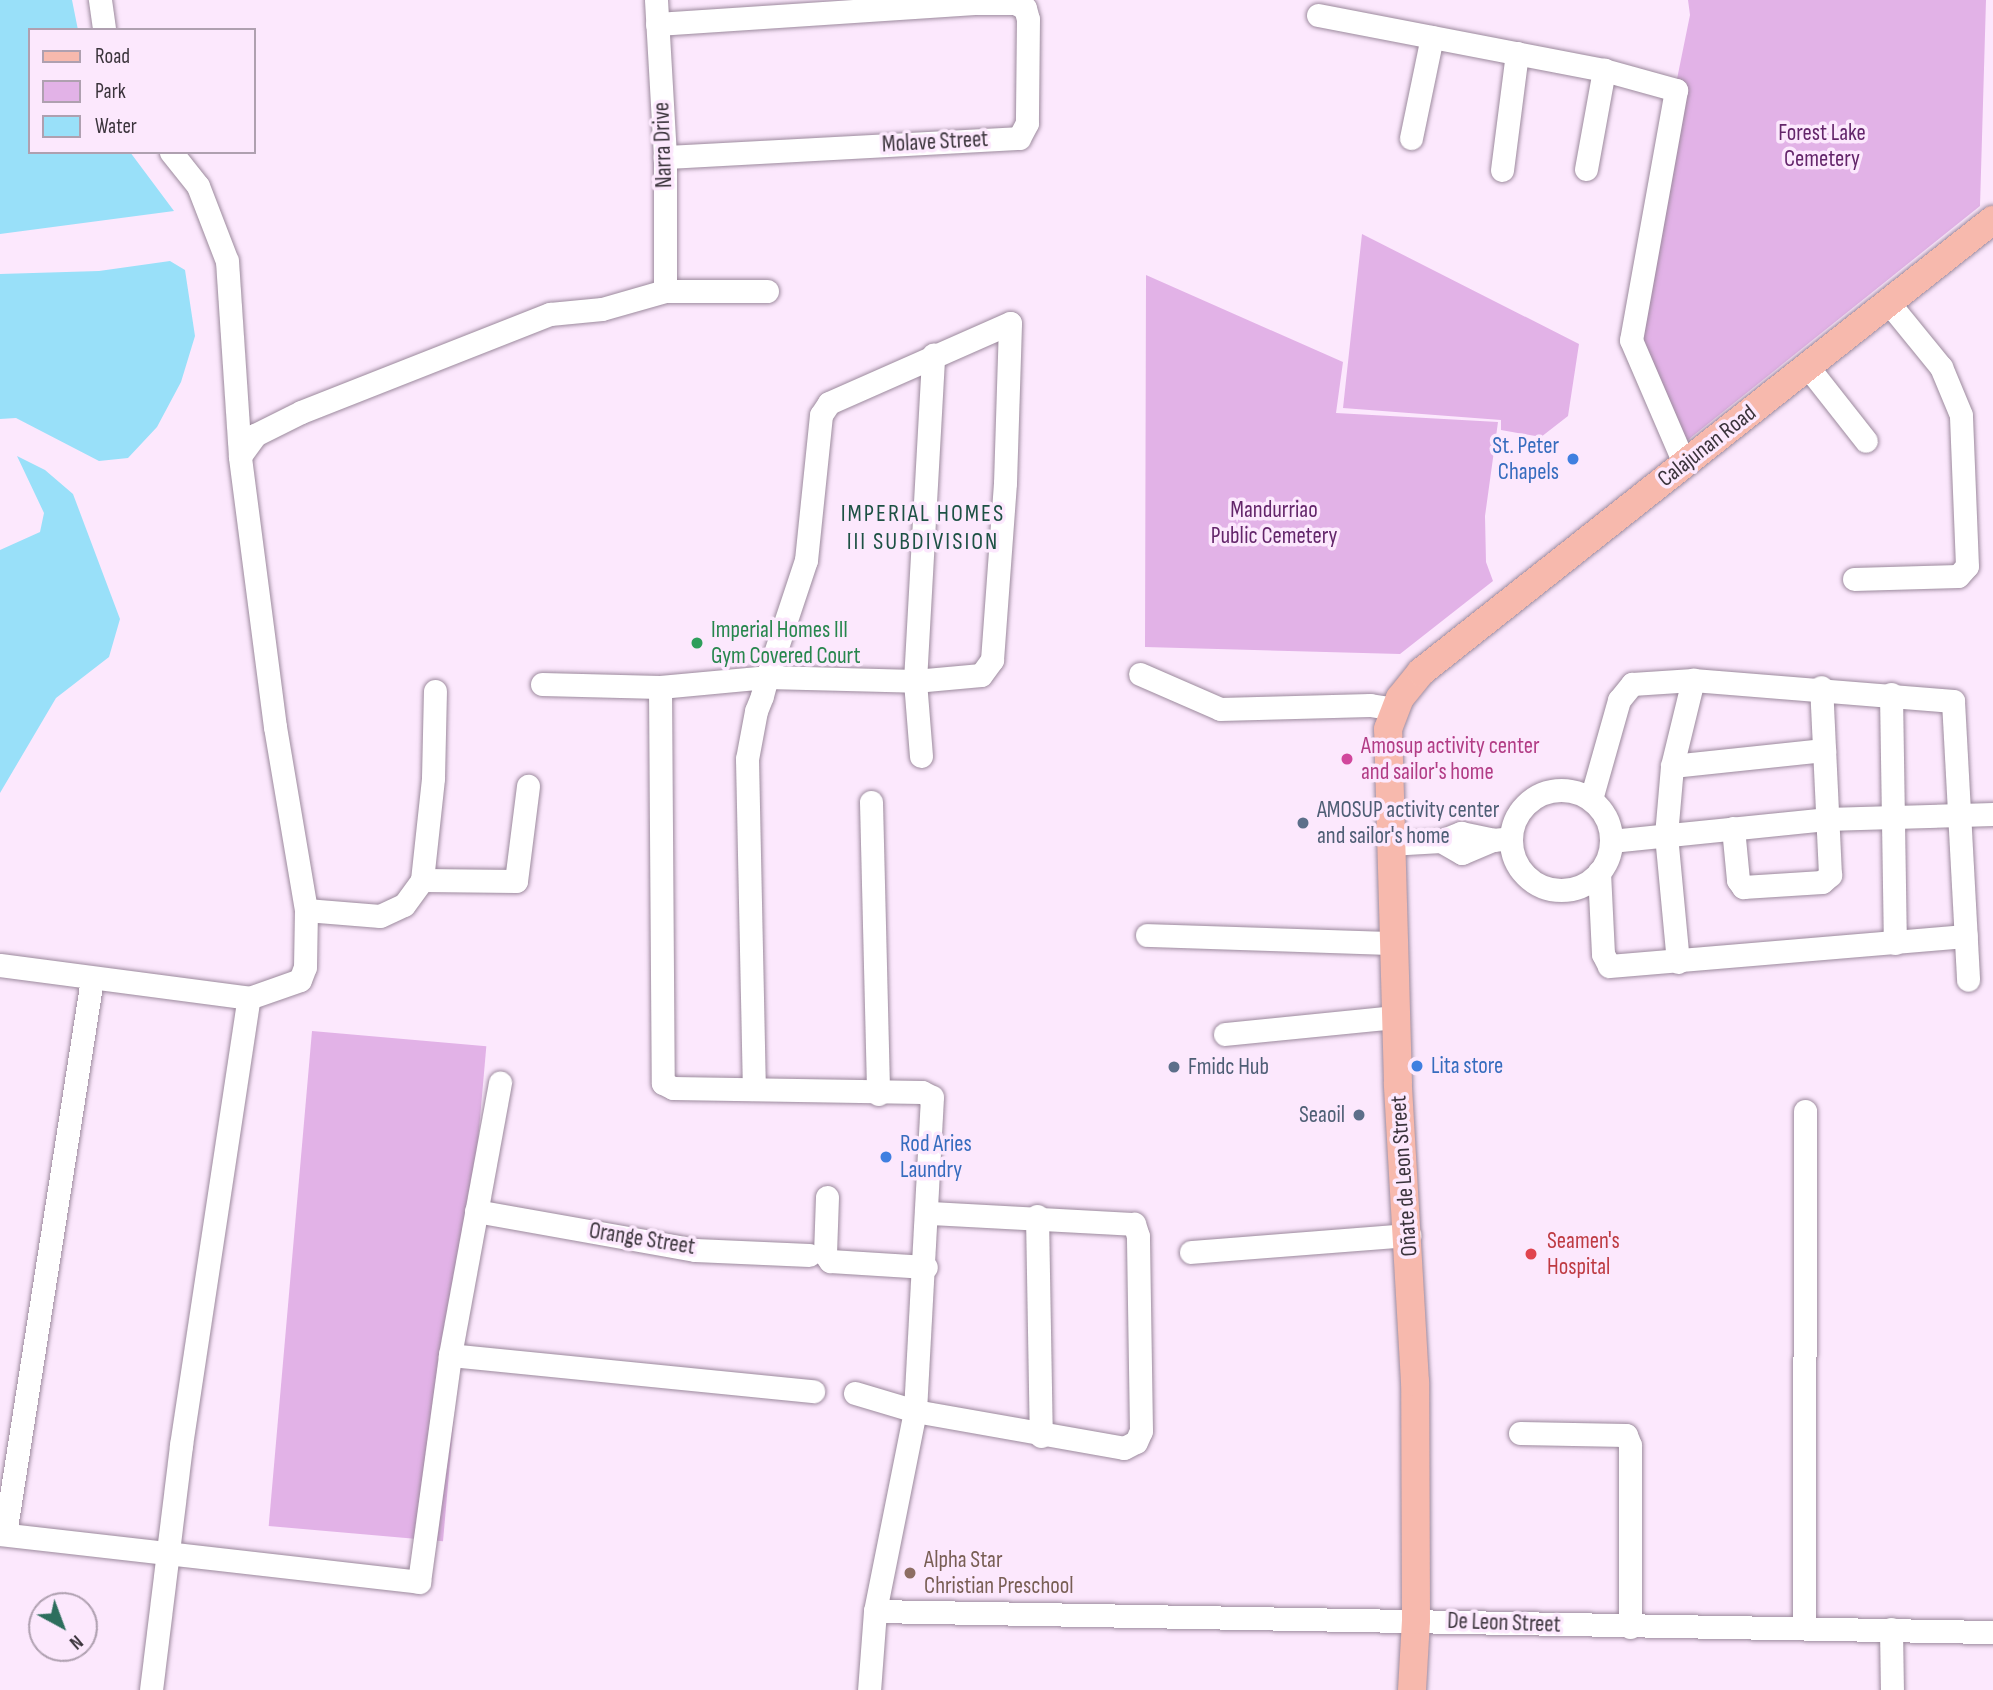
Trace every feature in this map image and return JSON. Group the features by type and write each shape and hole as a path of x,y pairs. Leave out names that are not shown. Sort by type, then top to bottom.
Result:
{"main road":[{"name":"Calajunan Road","path":"1421,672 1993,220"},
{"name":"Oñate de Leon Street","path":"1412,1690 1416,1620 1409,1235 1396,1017 1389,844 1388,729 1396,709 1421,672"}],"street":[{"path":"100,0 104,28"},
{"name":"Narra Drive","path":"656,0 665,158 665,291"},
{"path":"657,24 974,1"},
{"name":"Molave Street","path":"665,158 1019,138 1027,123 1025,8 1015,3 974,1"},
{"path":"1318,15 1604,70 1672,86 1678,94 1631,340 1684,463"},
{"path":"1411,138 1432,37"},
{"path":"1503,170 1517,53"},
{"path":"1586,169 1604,70"},
{"path":"0,965 249,998 300,980 306,968 306,910 275,727 240,456 228,261 198,186 173,154"},
{"path":"240,456 255,435 277,422 550,314 602,309 665,291 767,291"},
{"path":"1854,579 1958,576 1967,566 1961,415 1941,367 1888,302"},
{"path":"542,684 660,687 767,677 915,681 981,675 992,660 1012,326 933,354 824,408 806,560 767,677 756,711 746,782 754,1089"},
{"path":"921,756 915,681 933,354"},
{"path":"1807,366 1866,441"},
{"path":"1140,674 1220,709 1370,705 1396,709"},
{"path":"1678,962 1666,835 1672,766 1693,680"},
{"path":"1591,799 1624,689 1647,682 1693,680 1821,687 1944,698 1956,706 1968,980"},
{"path":"660,687 663,1083 673,1088 878,1094 922,1092 932,1097 926,1266 915,1411 875,1611 869,1690"},
{"path":"1733,828 1740,884 1762,888 1827,879 1821,687"},
{"path":"306,910 380,916 404,905 422,880 433,778 435,691"},
{"path":"1891,694 1890,817 1895,943"},
{"path":"1672,766 1824,750"},
{"path":"422,880 516,881 528,786"},
{"path":"1389,844 1441,841 1462,853 1502,839 1534,798 1562,789 1591,799 1606,818 1611,841 1599,873 1605,962 1614,966 1966,936"},
{"path":"871,802 878,1094"},
{"path":"1611,841 1826,819 1993,814"},
{"path":"1502,839 1521,870 1550,889 1568,889 1599,873"},
{"path":"1147,935 1393,943"},
{"path":"92,979 3,1534 167,1556 419,1582 450,1355 500,1083"},
{"path":"151,1690 167,1556 249,998"},
{"path":"1225,1034 1396,1017"},
{"path":"1804,1628 1805,1111"},
{"path":"827,1197 825,1254 830,1261 926,1266"},
{"name":"Orange Street","path":"476,1211 695,1250 809,1255"},
{"path":"855,1392 915,1411 1041,1436 1124,1448 1136,1442 1142,1431 1138,1236 1134,1224 1125,1220 928,1213"},
{"path":"1037,1216 1041,1436"},
{"path":"1191,1252 1409,1235"},
{"path":"450,1355 813,1391"},
{"path":"1520,1433 1626,1435 1630,1445 1630,1627"},
{"name":"De Leon Street","path":"875,1611 1014,1611 1630,1627 1993,1632"},
{"path":"1891,1629 1892,1690"}],"green space":[{"name":"Forest Lake Cemetery","path":"1688,0 1986,0 1980,206 1684,443 1638,334 1687,83 1677,79 1690,15"},
{"path":"1362,234 1579,344 1568,416 1541,437 1501,430 1501,420 1343,408"},
{"name":"Mandurriao Public Cemetery","path":"1146,275 1343,362 1336,413 1498,422 1485,516 1486,562 1493,581 1400,654 1145,647"},
{"path":"312,1031 486,1046 443,1541 269,1526"}],"water":[{"path":"0,0 72,0 78,28 28,28 28,154 131,154 174,211 0,234"},
{"path":"170,261 185,270 195,336 181,382 157,427 128,458 99,461 16,418 0,419 0,274 99,271"},
{"path":"17,456 45,470 73,494 120,619 109,657 56,698 0,793 0,550 40,532 44,513"}],"place":[{"name":"St. Peter Chapels","path":"1573,459"},
{"name":"Imperial Homes III Gym Covered Court","path":"697,643"},
{"name":"Amosup activity center and sailor's home","path":"1347,759"},
{"name":"AMOSUP activity center and sailor's home","path":"1303,823"},
{"name":"Lita store","path":"1417,1066"},
{"name":"Fmidc Hub","path":"1174,1067"},
{"name":"Seaoil","path":"1359,1115"},
{"name":"Rod Aries Laundry","path":"886,1157"},
{"name":"Seamen's Hospital","path":"1531,1254"},
{"name":"Alpha Star Christian Preschool","path":"910,1573"}],"district":[{"name":"IMPERIAL HOMES III SUBDIVISION","path":"923,528"}]}
